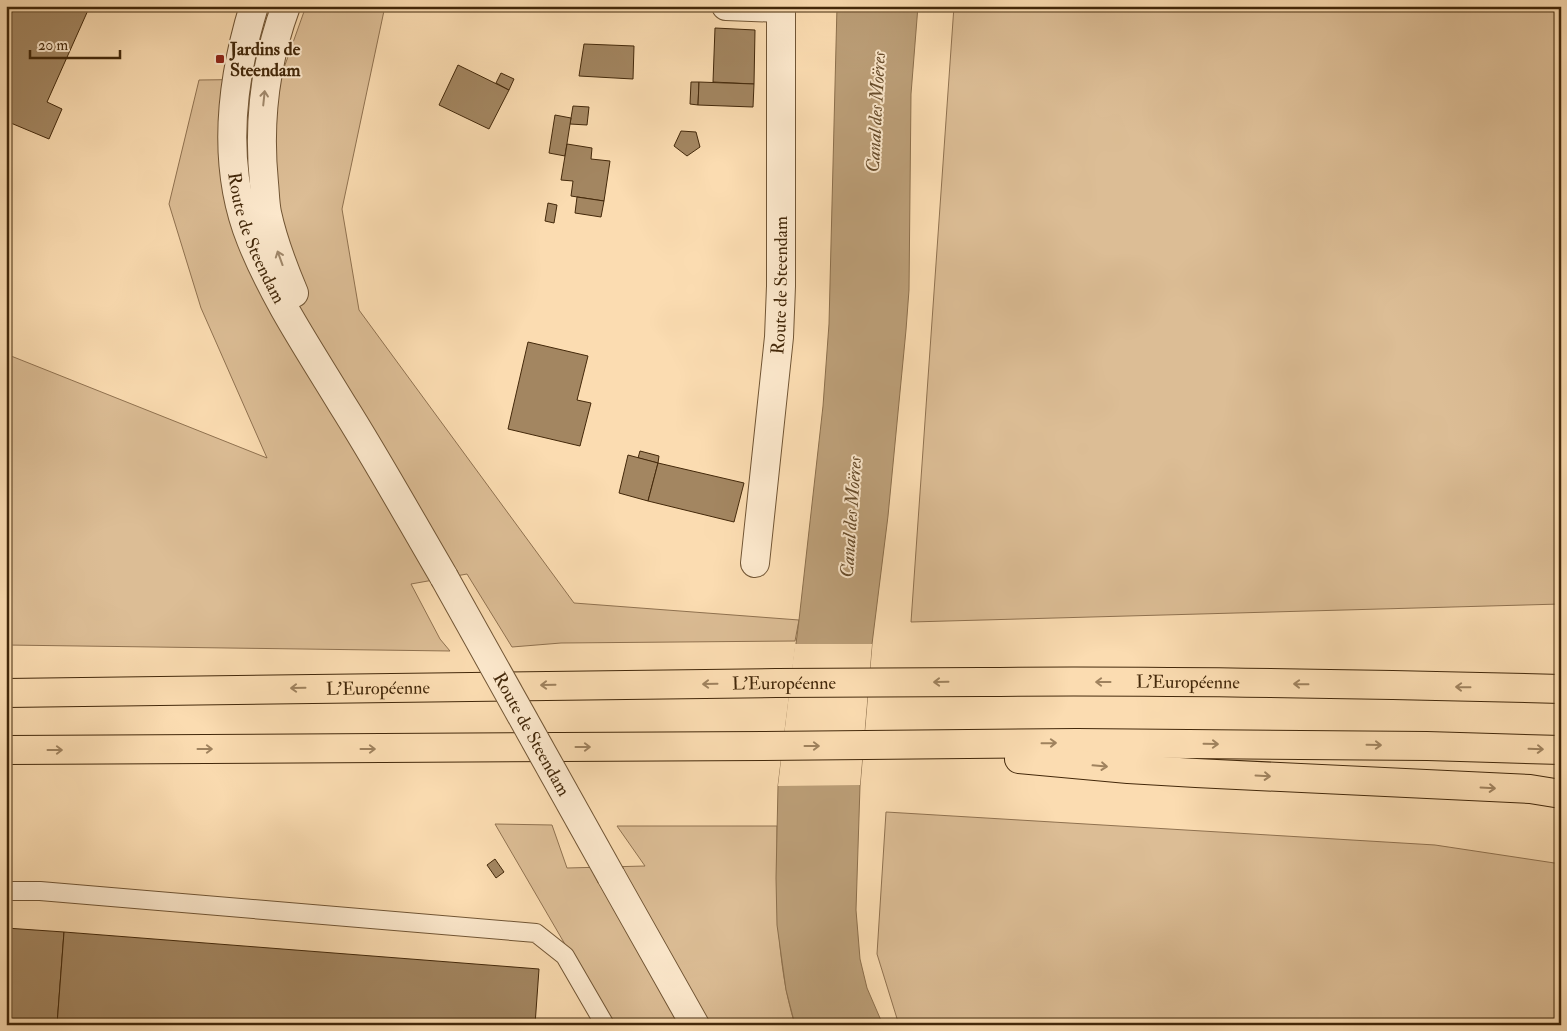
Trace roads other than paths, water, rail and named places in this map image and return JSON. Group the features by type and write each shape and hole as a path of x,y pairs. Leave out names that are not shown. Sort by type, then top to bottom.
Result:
{"highway":[{"path":"6,681 174,690"},
{"name":"L'Européenne","path":"6,693 981,682 1363,684 1561,689"},
{"path":"6,750 1140,743 1427,746 1561,750"},
{"path":"878,745 1128,769 1530,789 1561,794"}],"street":[{"name":"Route de Steendam","path":"254,6 239,61 232,111 232,133 235,177 244,221 259,260 283,306 368,445 444,577 695,1025"},
{"name":"Route de Steendam","path":"286,6 272,53 264,97 262,150 267,211 279,256 292,289 368,445"},
{"path":"726,6 781,7"},
{"name":"Route de Steendam","path":"755,564 778,346 781,286 781,7"}],"lane":[{"path":"6,891 40,891 536,933 565,956 604,1025"}],"water":[{"name":"Canal des Moëres","path":"837,6 918,6 911,94 909,290 888,516 872,644 860,786 856,910 860,959 867,988 883,1025 795,1025 786,990 777,925 778,786 823,406 829,324"}],"place":[{"name":"Jardins de Steendam","path":"220,59"}]}
